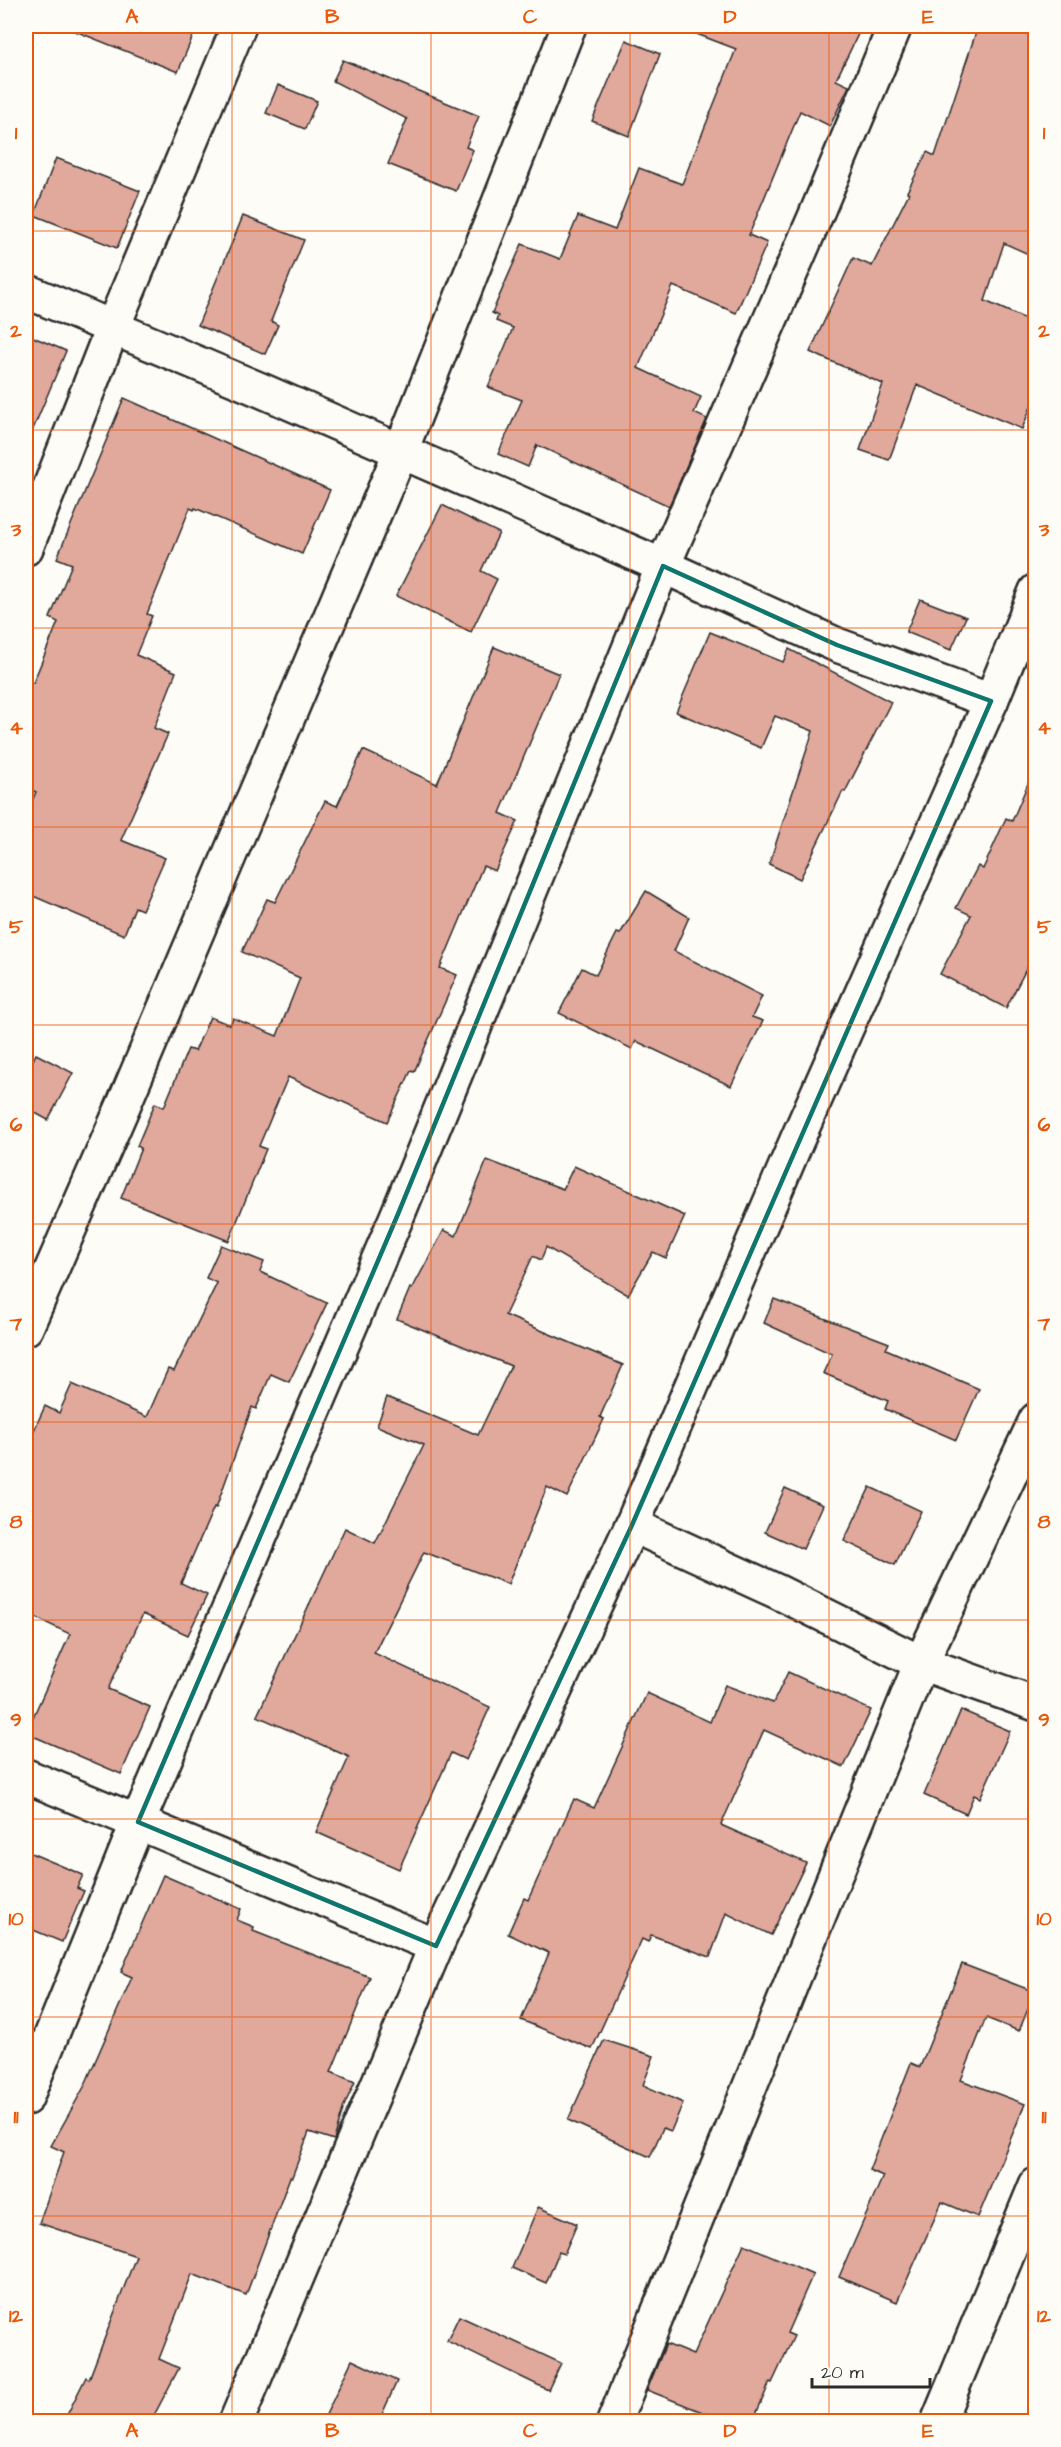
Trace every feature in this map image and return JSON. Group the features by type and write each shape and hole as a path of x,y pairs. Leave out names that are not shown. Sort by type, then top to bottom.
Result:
{"street":[{"path":"26,548 112,329 239,26"},
{"path":"26,1328 124,1104 399,453 569,26"},
{"path":"26,2098 138,1822 398,1214 663,566 815,217 895,26"},
{"path":"26,291 663,566 837,645 991,701"},
{"path":"236,2421 436,1946 632,1525 991,701 1035,591"},
{"path":"615,2421 921,1663 1035,1420"},
{"path":"632,1525 778,1592 921,1663 1035,1704"},
{"path":"26,1776 436,1946"},
{"path":"938,2421 1035,2185"}],"highlighted area":[{"path":"663,566 837,645 991,701 632,1525 436,1946 138,1822 398,1214"}],"building":[{"path":"65,26 197,26 178,72"},
{"path":"682,26 862,26 836,80 849,86 830,126 800,111 749,235 767,243 736,313 673,286 638,368 701,397 694,413 707,419 669,506 537,445 528,467 498,454 522,400 488,387 513,328 496,321 498,316 492,313 522,244 560,259 578,216 615,230 639,168 682,184 736,49 681,28"},
{"path":"978,26 1035,26 1035,257 1004,243 985,301 1035,323 1035,397 1022,429 917,385 889,460 860,450 883,384 810,352 853,258 872,266 927,152 935,156"},
{"path":"626,40 660,54 629,136 592,121"},
{"path":"343,60 479,116 466,147 473,150 456,191 388,164 407,119 333,81"},
{"path":"278,85 317,101 305,129 266,113"},
{"path":"56,158 140,191 117,248 34,215"},
{"path":"243,216 304,240 271,321 278,325 265,354 198,325"},
{"path":"26,334 66,351 26,446"},
{"path":"124,398 330,490 302,554 195,508 194,510 190,508 147,614 152,616 136,655 176,672 154,728 168,734 121,840 165,858 142,910 135,907 124,935 26,893 26,815 36,792 26,788 26,681 33,683 58,622 50,618 72,564 57,558"},
{"path":"442,505 499,533 481,571 497,579 471,632 396,596"},
{"path":"920,599 966,617 951,650 906,632"},
{"path":"710,632 783,662 789,649 891,702 845,792 843,791 800,879 769,864 813,731 775,716 761,748 676,712"},
{"path":"494,647 559,674 500,813 518,821 495,871 483,866 440,968 457,975 414,1072 411,1071 387,1122 288,1077 259,1146 266,1149 229,1241 121,1198 141,1148 137,1146 155,1103 164,1107 188,1049 195,1051 210,1017 230,1025 233,1018 277,1036 300,978 242,952 267,899 275,902 325,801 337,806 363,750 437,784"},
{"path":"1035,767 1035,952 1006,1008 940,974 971,915 956,908 978,866 983,869 1006,818 1012,821"},
{"path":"646,891 689,917 674,951 762,996 752,1017 763,1021 731,1086 636,1041 632,1049 559,1013 582,968 596,975 617,933 620,934"},
{"path":"36,1054 73,1073 48,1120 26,1108 26,1075"},
{"path":"487,1160 563,1189 574,1166 685,1216 666,1258 653,1252 628,1295 546,1247 541,1260 533,1256 505,1315 623,1365 600,1417 604,1419 567,1497 547,1487 508,1584 424,1552 374,1653 490,1707 466,1760 451,1753 399,1869 316,1832 349,1757 257,1716 345,1528 375,1543 424,1445 377,1426 387,1397 478,1435 511,1366 397,1319 410,1288 412,1289 444,1230 456,1236"},
{"path":"221,1245 264,1262 260,1272 327,1303 289,1382 271,1374 256,1409 252,1407 216,1508 214,1507 181,1583 207,1595 188,1635 143,1614 108,1689 150,1707 121,1774 26,1733 70,1634 26,1613 26,1448 45,1406 59,1413 72,1384 147,1417 168,1369 174,1371 217,1283 206,1278"},
{"path":"774,1299 889,1343 886,1349 979,1389 956,1440 885,1409 888,1401 823,1373 832,1354 764,1323"},
{"path":"870,1487 921,1511 895,1565 844,1541"},
{"path":"785,1488 823,1505 803,1549 765,1532"},
{"path":"788,1672 871,1710 844,1767 764,1730 721,1825 806,1863 771,1935 726,1913 710,1957 651,1935 648,1942 642,1939 592,2049 521,2020 549,1953 508,1934 524,1898 528,1900 574,1799 594,1808 647,1693 710,1722 725,1685 773,1703"},
{"path":"961,1710 1010,1731 980,1798 974,1795 966,1814 924,1795"},
{"path":"26,1851 83,1875 77,1888 84,1891 62,1942 26,1927"},
{"path":"163,1875 241,1909 237,1920 254,1927 253,1931 370,1977 331,2072 355,2082 344,2106 334,2140 309,2132 246,2295 192,2274 159,2359 179,2368 151,2421 64,2421 86,2377 89,2379 136,2256 39,2223 64,2152 51,2146 84,2087 132,1977 121,1972"},
{"path":"962,1964 1035,1992 1019,2031 986,2018 961,2080 1025,2104 978,2217 942,2202 897,2302 839,2277 883,2176 869,2170 911,2063 920,2067"},
{"path":"604,2040 654,2056 643,2085 683,2103 671,2131 663,2128 650,2157 568,2120"},
{"path":"538,2207 577,2224 564,2254 559,2252 546,2283 512,2268"},
{"path":"744,2244 813,2274 787,2333 794,2336 753,2421 725,2421 647,2390 666,2344 693,2355"},
{"path":"459,2316 561,2363 548,2390 447,2341"},
{"path":"352,2360 397,2381 379,2421 323,2421"}]}
